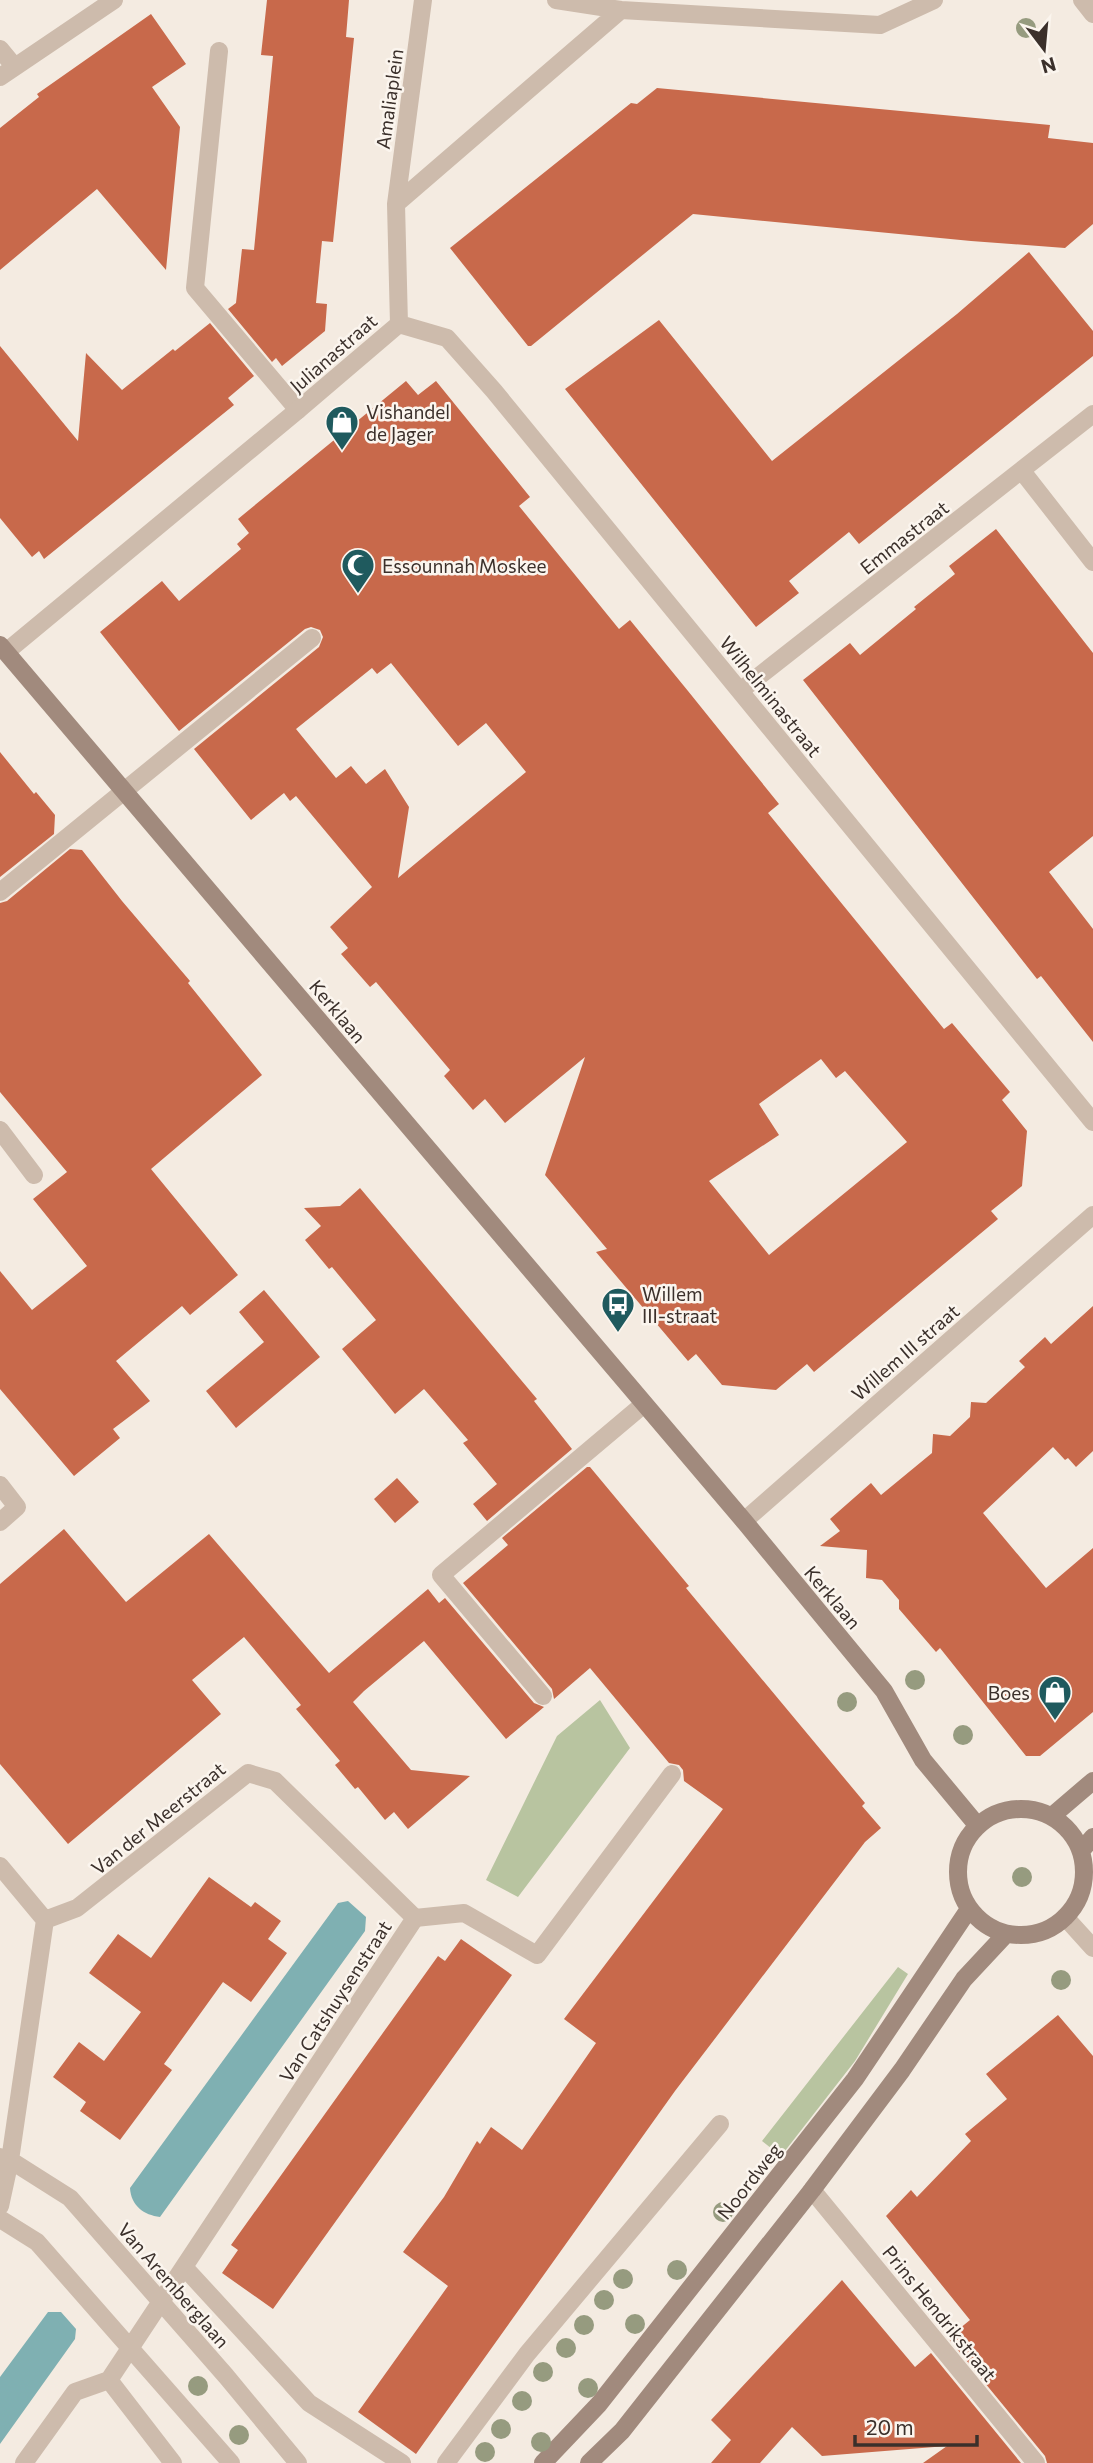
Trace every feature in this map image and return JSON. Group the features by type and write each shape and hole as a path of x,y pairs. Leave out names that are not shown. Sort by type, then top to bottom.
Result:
{"street":[{"path":"0,49 7,72 114,0"},
{"name":"Amaliaplein","path":"396,204 423,0"},
{"path":"556,0 621,10 880,25 934,0"},
{"path":"1082,0 1093,15"},
{"path":"396,204 621,10"},
{"path":"219,51 195,288 298,410"},
{"name":"Julianastraat","path":"3,649 298,410 399,324 396,204"},
{"name":"Wilhelminastraat","path":"399,324 447,338 494,391 1093,1122"},
{"name":"Emmastraat","path":"740,691 1093,414"},
{"path":"1022,471 1093,562"},
{"path":"0,892 312,638"},
{"name":"Kerklaan","path":"3,649 744,1521 884,1691 923,1760 977,1825"},
{"path":"0,1130 34,1175"},
{"name":"Willem III straat","path":"744,1521 1093,1215"},
{"path":"543,1696 441,1575 644,1404"},
{"path":"0,1485 18,1507 0,1521"},
{"name":"Van der Meerstraat","path":"45,1920 77,1909 248,1773 275,1781 415,1918"},
{"name":"Van Catshuysenstraat","path":"109,2380 415,1918 464,1913 537,1955 671,1774"},
{"path":"1052,1816 1093,1782"},
{"path":"1013,1809 1033,1809 1052,1816 1070,1831 1081,1851 1083,1886 1075,1905 1065,1917 1038,1933 1006,1934 985,1925 969,1909 959,1888 957,1866 963,1844 977,1825 993,1814 1013,1809"},
{"path":"1081,1851 1093,1837"},
{"path":"0,1866 45,1920 5,2159 0,2206"},
{"name":"Noordweg","path":"542,2463 599,2404 855,2079 969,1909"},
{"path":"1065,1917 1093,1948"},
{"path":"589,2463 622,2431 812,2190 902,2070 957,1989 1006,1934"},
{"path":"446,2463 527,2354 720,2124"},
{"name":"Van Aremberglaan","path":"5,2159 70,2199 226,2376 298,2463"},
{"name":"Prins Hendrikstraat","path":"812,2190 1036,2463"},
{"path":"0,2219 37,2242 231,2463"},
{"path":"185,2268 309,2403 402,2463"},
{"path":"24,2463 75,2392 109,2380 173,2463"}],"green space":[{"path":"600,1700 630,1748 518,1897 486,1880 557,1736"},
{"path":"898,1967 908,1974 855,2061 781,2156 762,2141"}],"water":[{"path":"348,1901 366,1917 365,1931 160,2217 144,2212 133,2200 130,2188 338,1903"},
{"path":"48,2312 61,2312 76,2329 75,2339 0,2444 0,2377"}],"building":[{"path":"267,0 349,0 346,37 354,38 333,242 322,241 316,303 327,304 325,331 282,366 276,358 272,362 228,309 236,303 242,249 254,250 273,56 261,55"},
{"path":"151,14 186,64 152,87 180,127 166,270 97,189 0,270 0,128 39,97 37,94"},
{"path":"657,88 1050,125 1048,138 1093,143 1093,224 1065,248 693,214 528,346 450,248 631,103 637,104"},
{"path":"1029,252 1093,331 1093,356 859,544 849,532 789,581 799,593 756,627 565,389 659,320 772,461 957,314"},
{"path":"210,323 254,376 228,398 234,405 44,559 39,551 32,557 0,518 0,346 78,441 86,353 122,390"},
{"path":"406,381 418,395 436,381 530,497 519,506 619,629 630,620 779,804 768,813 944,1029 952,1023 1010,1092 1002,1100 1027,1131 1022,1186 991,1211 998,1219 814,1372 807,1364 776,1390 722,1385 696,1354 688,1361 596,1252 607,1249 545,1175 585,1057 505,1123 485,1099 473,1110 444,1076 450,1070 376,982 370,987 341,954 348,948 330,927 372,887 296,796 290,801 284,793 251,820 194,749 319,647 323,637 320,630 311,627 305,629 179,731 100,632 162,581 179,601 241,549 237,544 249,533 238,519","holes":["391,663 458,746 486,723 526,772 398,878 409,807 385,769 366,784 351,766 336,778 296,729 372,668 377,674","821,1059 836,1078 845,1071 907,1142 769,1255 709,1181 779,1135 759,1104"]},
{"path":"996,529 1093,653 1093,836 1049,872 1093,929 1093,1042 1041,976 1037,979 803,680 850,643 860,655 955,574 949,566"},
{"path":"0,752 55,815 54,834 0,877"},
{"path":"70,849 82,850 190,981 188,983 262,1075 151,1169 238,1275 190,1315 182,1306 116,1361 150,1401 113,1429 120,1438 74,1476 0,1389 0,1271 32,1310 87,1266 33,1199 67,1172 0,1092 0,903 7,901"},
{"path":"360,1188 537,1399 534,1401 572,1449 487,1521 473,1504 497,1484 463,1443 468,1440 424,1389 395,1414 342,1349 376,1320 332,1267 329,1269 305,1240 321,1226 304,1208 340,1206"},
{"path":"264,1290 320,1357 236,1428 206,1391 264,1342 239,1312"},
{"path":"1093,1306 1093,1451 1076,1467 1053,1447 983,1513 1046,1588 1093,1548 1093,1712 1040,1756 1026,1756 940,1648 936,1652 899,1609 899,1600 882,1580 866,1578 867,1550 820,1546 840,1531 830,1519 871,1483 881,1495 932,1453 933,1434 950,1436 970,1417 971,1402 986,1403 1025,1367 1019,1361 1045,1337 1051,1344"},
{"path":"590,1467 689,1586 686,1588 865,1803 862,1806 881,1828 865,1842 675,2091 416,2454 358,2412 448,2286 403,2252 444,2197 477,2141 480,2144 491,2127 522,2150 596,2043 564,2019 723,1809 684,1781 683,1770 679,1765 669,1763 590,1668 554,1699 552,1689 463,1583 508,1545 502,1538"},
{"path":"397,1478 419,1502 395,1523 374,1499"},
{"path":"64,1529 126,1602 209,1534 329,1673 428,1589 439,1603 445,1598 534,1703 544,1707 506,1739 424,1641 364,1691 353,1702 411,1770 470,1776 408,1829 394,1812 385,1820 358,1787 355,1789 335,1765 340,1761 296,1709 301,1705 244,1637 192,1680 221,1714 68,1844 0,1764 0,1584"},
{"path":"209,1877 251,1907 255,1902 281,1921 268,1939 287,1953 251,2002 223,1982 164,2064 172,2070 120,2140 80,2111 86,2102 53,2077 79,2042 104,2061 141,2012 89,1973 118,1934 151,1958"},
{"path":"461,1939 512,1975 273,2309 222,2273 238,2250 231,2245 438,1956 445,1961"},
{"path":"1058,2015 1093,2056 1093,2463 1047,2463 1045,2456 948,2338 970,2320 886,2216 911,2190 917,2197 971,2141 965,2134 1007,2099 986,2074"},
{"path":"842,2280 915,2367 931,2353 1021,2463 923,2463 947,2446 822,2456 792,2427 760,2463 711,2463 731,2440 711,2420"}],"place":[{"name":"Vishandel de Jager","path":"342,452"},
{"name":"Essounnah Moskee","path":"358,595"},
{"name":"Willem III-straat","path":"618,1334"},
{"name":"Boes","path":"1055,1722"}]}
